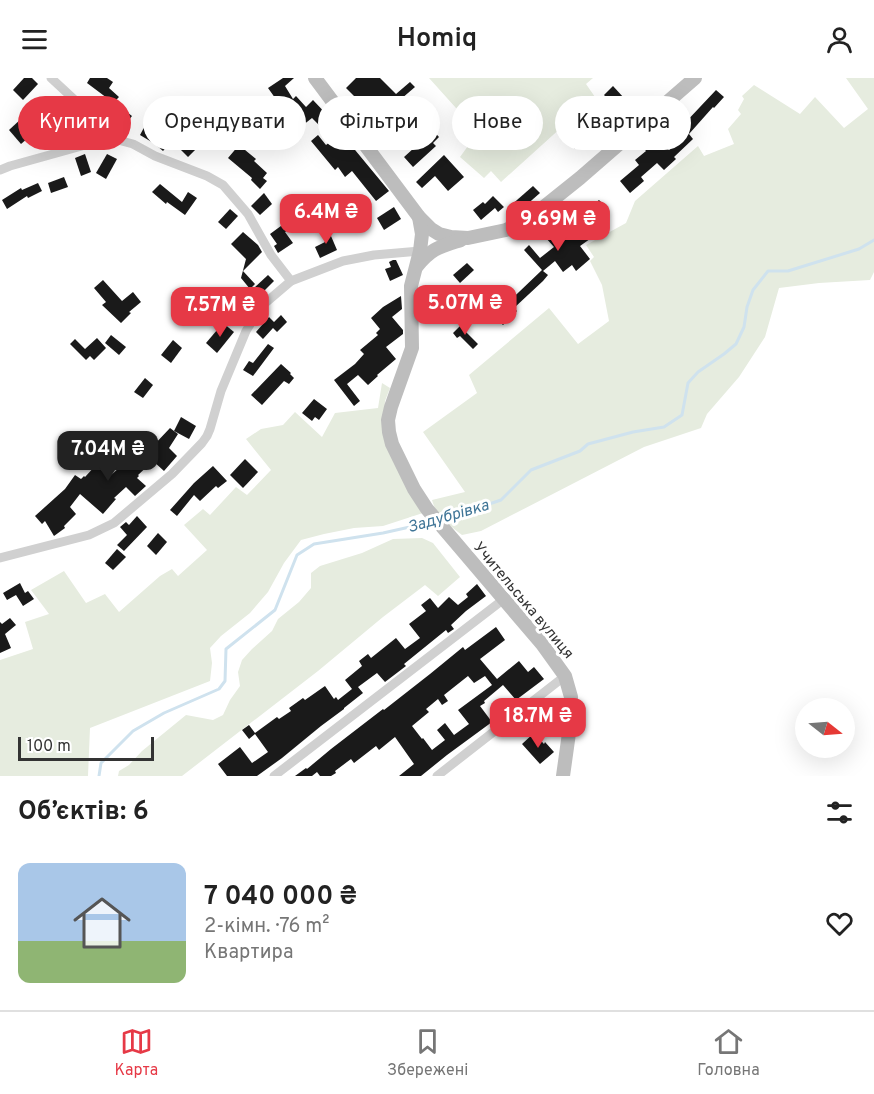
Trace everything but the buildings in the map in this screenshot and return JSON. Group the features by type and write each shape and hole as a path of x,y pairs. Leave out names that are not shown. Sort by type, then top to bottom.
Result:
{"main road":[{"path":"315,78 419,217 439,234 468,238"},
{"path":"416,268 427,254 440,247 506,230 535,214 695,78"},
{"name":"Учительська вулиця","path":"419,217 422,234 411,286 412,348 388,420 392,444 414,489 427,509 542,644 565,676 571,697 570,726 563,776"}],"street":[{"path":"51,78 70,96"},
{"path":"131,143 223,185 248,214 271,255 291,281"},
{"path":"0,170 67,150"},
{"path":"0,558 88,535 114,523 172,474 207,436 221,391 246,331 254,318 264,304 291,281 343,261 374,255 420,251"},
{"path":"274,776 504,599"},
{"path":"437,776 565,676"}],"shaded area":[{"path":"429,78 593,78 586,84 594,96 555,96 555,133 543,144 543,96 452,96 452,104"},
{"path":"846,78 874,78 874,272 870,280 779,288 765,337 739,377 707,414 701,428 644,447 481,531 462,535 448,524 437,512 432,500 465,492 423,432 477,393 469,375 549,308 578,344 609,321 602,285 590,261 594,257 586,245 626,223 635,201 698,146 704,156 734,144 728,129 741,114 738,110 744,99 742,96 754,85 800,114 815,97 844,128 868,109"},
{"path":"465,150 536,150 501,182 491,171 484,178 460,157"},
{"path":"382,383 390,388 385,401 384,419 426,512 383,526 354,528 301,540 284,563 268,592 250,613 210,648 212,663 210,681 90,728 88,776 0,776 0,660 33,649 25,622 49,614 31,590 64,571 86,603 105,594 119,612 160,576 172,569 178,576 207,550 184,525 203,509 210,515 236,487 247,495 271,470 246,439 261,429 283,425 295,412 322,437 335,413 378,408"},
{"path":"422,538 433,543 460,577 438,596 425,585 182,776 118,776 119,771 129,765 142,751 186,715 213,720 223,715 240,686 238,672 242,660 272,631 278,619 299,602 311,588 311,573 320,566 362,553 393,539"}],"waterway":[{"name":"Задубрівка","path":"442,520 501,500 531,470 580,451 588,444 633,432 664,427 682,415 688,383 698,372 736,344 744,327 747,307 753,290 768,271 788,271 859,249 874,240"},
{"name":"Задубрівка","path":"99,776 101,763 133,731 164,713 219,689 225,681 226,649 275,610 297,555 314,544 383,533 432,522"}]}
